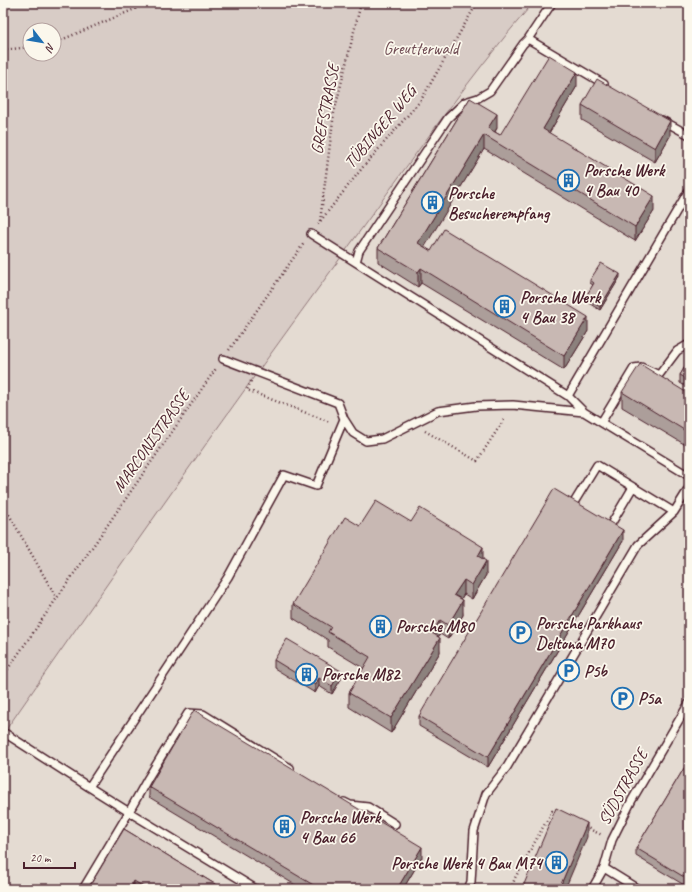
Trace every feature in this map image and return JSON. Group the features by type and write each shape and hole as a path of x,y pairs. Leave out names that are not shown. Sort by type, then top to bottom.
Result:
{"lane":[{"path":"356,262 359,251 448,118 465,102 478,98 490,91 552,3"},
{"path":"528,39 613,90"},
{"path":"655,115 689,136"},
{"path":"568,396 689,190"},
{"path":"311,234 568,396 584,412 689,476"},
{"path":"602,422 634,368 641,367 659,375 677,351 689,344"},
{"path":"223,359 338,403 343,423 366,441 382,439 438,411 476,406 513,405 584,412"},
{"path":"89,786 228,577 284,475 316,486 343,423"},
{"path":"570,509 597,465 674,512"},
{"path":"606,531 633,487"},
{"path":"468,889 471,882 474,831 486,794 507,767 638,545 674,512 689,488"},
{"name":"SÜDSTRASSE","path":"592,889 604,868 612,840 642,783 689,703"},
{"path":"83,889 148,778 188,714 203,714 298,773"},
{"path":"3,732 129,812 256,889"},
{"path":"337,797 350,805 368,807 395,824"},
{"path":"604,868 638,889"}],"path":[{"path":"62,40 146,3"},
{"name":"GREFSTRASSE","path":"320,221 334,113 361,3"},
{"name":"TÜBINGER WEG","path":"320,221 362,167 421,100 477,3"},
{"path":"3,50 22,47"},
{"name":"MARCONISTRASSE","path":"3,676 56,597 320,221"},
{"path":"247,390 343,423"},
{"path":"413,423 477,461 513,405"},
{"path":"3,504 56,597"},
{"path":"511,889 515,878 552,811 558,814"},
{"path":"578,824 612,840"}],"shaded area":[{"path":"533,3 689,3 689,889 3,889 3,734 124,558 311,298 480,67"}],"green space":[{"name":"Greutterwald","path":"3,3 533,3 484,63 413,157 172,492 3,734"}],"building":[{"path":"549,55 577,72 543,129 654,196 635,227 484,135 418,243 431,251 444,229 588,317 564,356 421,268 418,272 378,248 470,98 497,114 488,128 500,135"},
{"path":"597,79 670,121 655,148 582,105"},
{"path":"601,263 620,274 600,307 585,298 594,283 590,280"},
{"path":"689,360 689,380 680,375"},
{"path":"640,364 689,394 689,433 622,392"},
{"name":"Porsche Parkhaus Deltona M70","path":"554,489 623,530 488,757 419,716"},
{"name":"Porsche M80","path":"376,501 411,522 420,508 483,547 478,556 486,561 472,585 464,580 454,595 463,600 448,625 440,620 432,633 440,638 391,718 349,693 370,657 328,632 331,627 293,604 345,517 360,526"},
{"name":"Porsche M82","path":"287,639 341,671 332,686 319,678 315,685 274,660"},
{"name":"Porsche Werk 4 Bau 66","path":"194,710 422,847 397,889 320,889 149,787"},
{"path":"689,760 689,880 636,848"},
{"name":"Porsche Werk 4 Bau M74","path":"556,808 587,823 559,889 522,889"},
{"path":"124,829 223,889 147,889 134,881 130,889 88,889"}],"place":[{"name":"Porsche Werk 4 Bau 40","path":"569,180"},
{"name":"Porsche Besucherempfang","path":"433,203"},
{"name":"Porsche Werk 4 Bau 38","path":"504,307"},
{"name":"Porsche M80","path":"381,626"},
{"name":"Porsche Parkhaus Deltona M70","path":"521,633"},
{"name":"P5b","path":"569,671"},
{"name":"Porsche M82","path":"307,674"},
{"name":"P5a","path":"623,698"},
{"name":"Porsche Werk 4 Bau 66","path":"285,827"},
{"name":"Porsche Werk 4 Bau M74","path":"557,863"}]}
